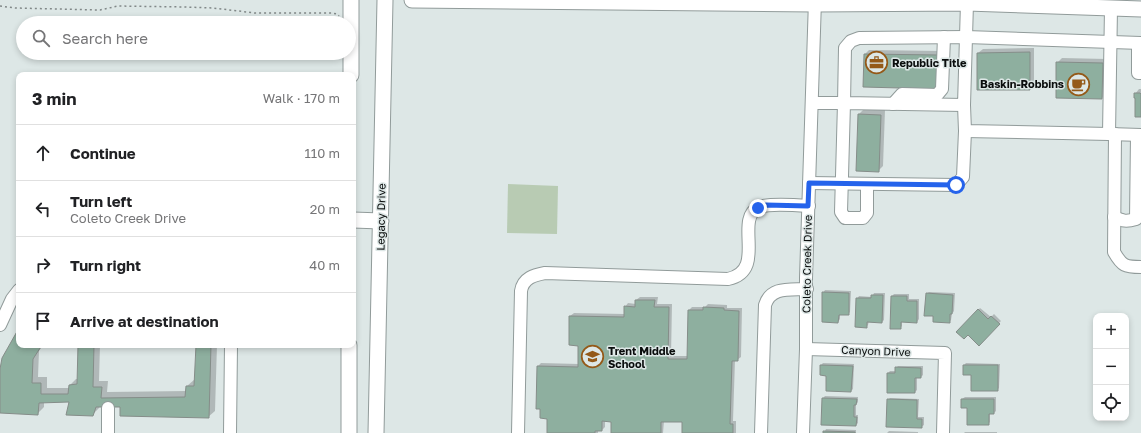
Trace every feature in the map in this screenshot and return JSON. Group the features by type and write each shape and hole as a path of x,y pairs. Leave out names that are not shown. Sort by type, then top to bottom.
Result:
{"main road":[{"path":"351,0 351,16"},
{"name":"Legacy Drive","path":"376,433 386,0"},
{"path":"412,0 815,2 967,1 1141,9"},
{"path":"351,60 351,72"},
{"path":"356,220 381,221"},
{"path":"349,348 349,433"}],"street":[{"path":"809,183 956,185 963,177 967,1"},
{"name":"Coleto Creek Drive","path":"803,433 808,206 815,2"},
{"path":"1112,8 1111,42 1114,252 1120,263 1130,267 1141,267"},
{"path":"893,104 902,94 937,95 942,89 944,37"},
{"path":"867,184 867,213 863,218 845,218 841,212 845,48 851,40 859,38 966,37 1140,43 1138,73 1141,73"},
{"path":"812,103 964,105"},
{"path":"965,131 1139,135 1138,219 1123,221 1114,217"},
{"path":"518,433 521,291 522,286 529,277 545,273 728,279 736,277 743,272 747,265 749,222 753,212 766,205 808,206"},
{"path":"761,433 765,305 767,298 781,290 806,289"},
{"path":"0,325 12,299 16,294"},
{"path":"230,433 231,348"},
{"name":"Canyon Drive","path":"806,349 945,353 943,433"},
{"path":"108,408 108,433"}],"path":[{"path":"0,6 16,8 92,10 100,10 118,6 192,7 255,12 332,13 340,16"}],"green space":[{"path":"508,184 558,186 557,234 507,233"}],"building":[{"path":"1030,52 1030,90 977,90 977,53"},
{"path":"864,54 938,55 938,89 863,87"},
{"path":"1056,62 1103,63 1102,99 1056,98"},
{"path":"1134,93 1141,94 1141,117 1135,117"},
{"path":"858,114 881,115 879,172 856,171"},
{"path":"822,292 849,293 849,315 839,315 838,323 822,322"},
{"path":"926,293 953,295 950,323 933,322 933,316 924,316"},
{"path":"871,295 883,295 882,323 867,322 867,328 855,327 856,298 871,298"},
{"path":"891,296 907,296 907,301 917,301 917,323 901,322 901,329 890,329"},
{"path":"635,300 655,300 654,307 669,307 668,359 687,359 688,310 703,310 703,307 724,308 724,310 739,311 738,361 732,361 730,424 733,424 733,433 682,433 682,422 661,422 661,433 611,433 611,422 602,421 602,431 595,431 595,433 547,433 547,419 540,418 540,409 536,409 537,366 578,367 578,346 569,345 569,316 624,317 624,306 635,307"},
{"path":"978,309 988,319 991,316 1000,324 979,346 968,335 964,339 956,332"},
{"path":"16,333 16,348 40,348 33,359 32,383 41,383 41,394 68,394 69,385 77,384 78,348 94,348 93,387 102,387 101,398 185,397 186,386 194,386 196,348 211,348 209,418 120,416 120,407 96,407 93,416 66,415 69,402 39,403 38,415 0,413 0,369 2,358"},
{"path":"820,365 853,366 851,392 826,391 826,376 820,375"},
{"path":"963,365 998,365 998,391 971,391 971,375 963,375"},
{"path":"895,367 921,368 921,378 915,378 915,393 887,393 887,373 895,373"},
{"path":"822,398 857,399 856,405 854,405 854,417 857,417 856,426 821,425"},
{"path":"887,399 917,400 917,419 922,419 922,428 886,427"},
{"path":"961,399 994,399 994,414 989,414 989,425 967,425 967,408 961,408"},
{"path":"823,431 855,432 855,433 823,433"}],"place":[{"name":"Republic Title","path":"877,63"},
{"name":"Baskin-Robbins","path":"1079,84"},
{"name":"Trent Middle School","path":"592,357"}],"route":[{"path":"758,208 766,205 808,206 809,183 956,185"}]}
